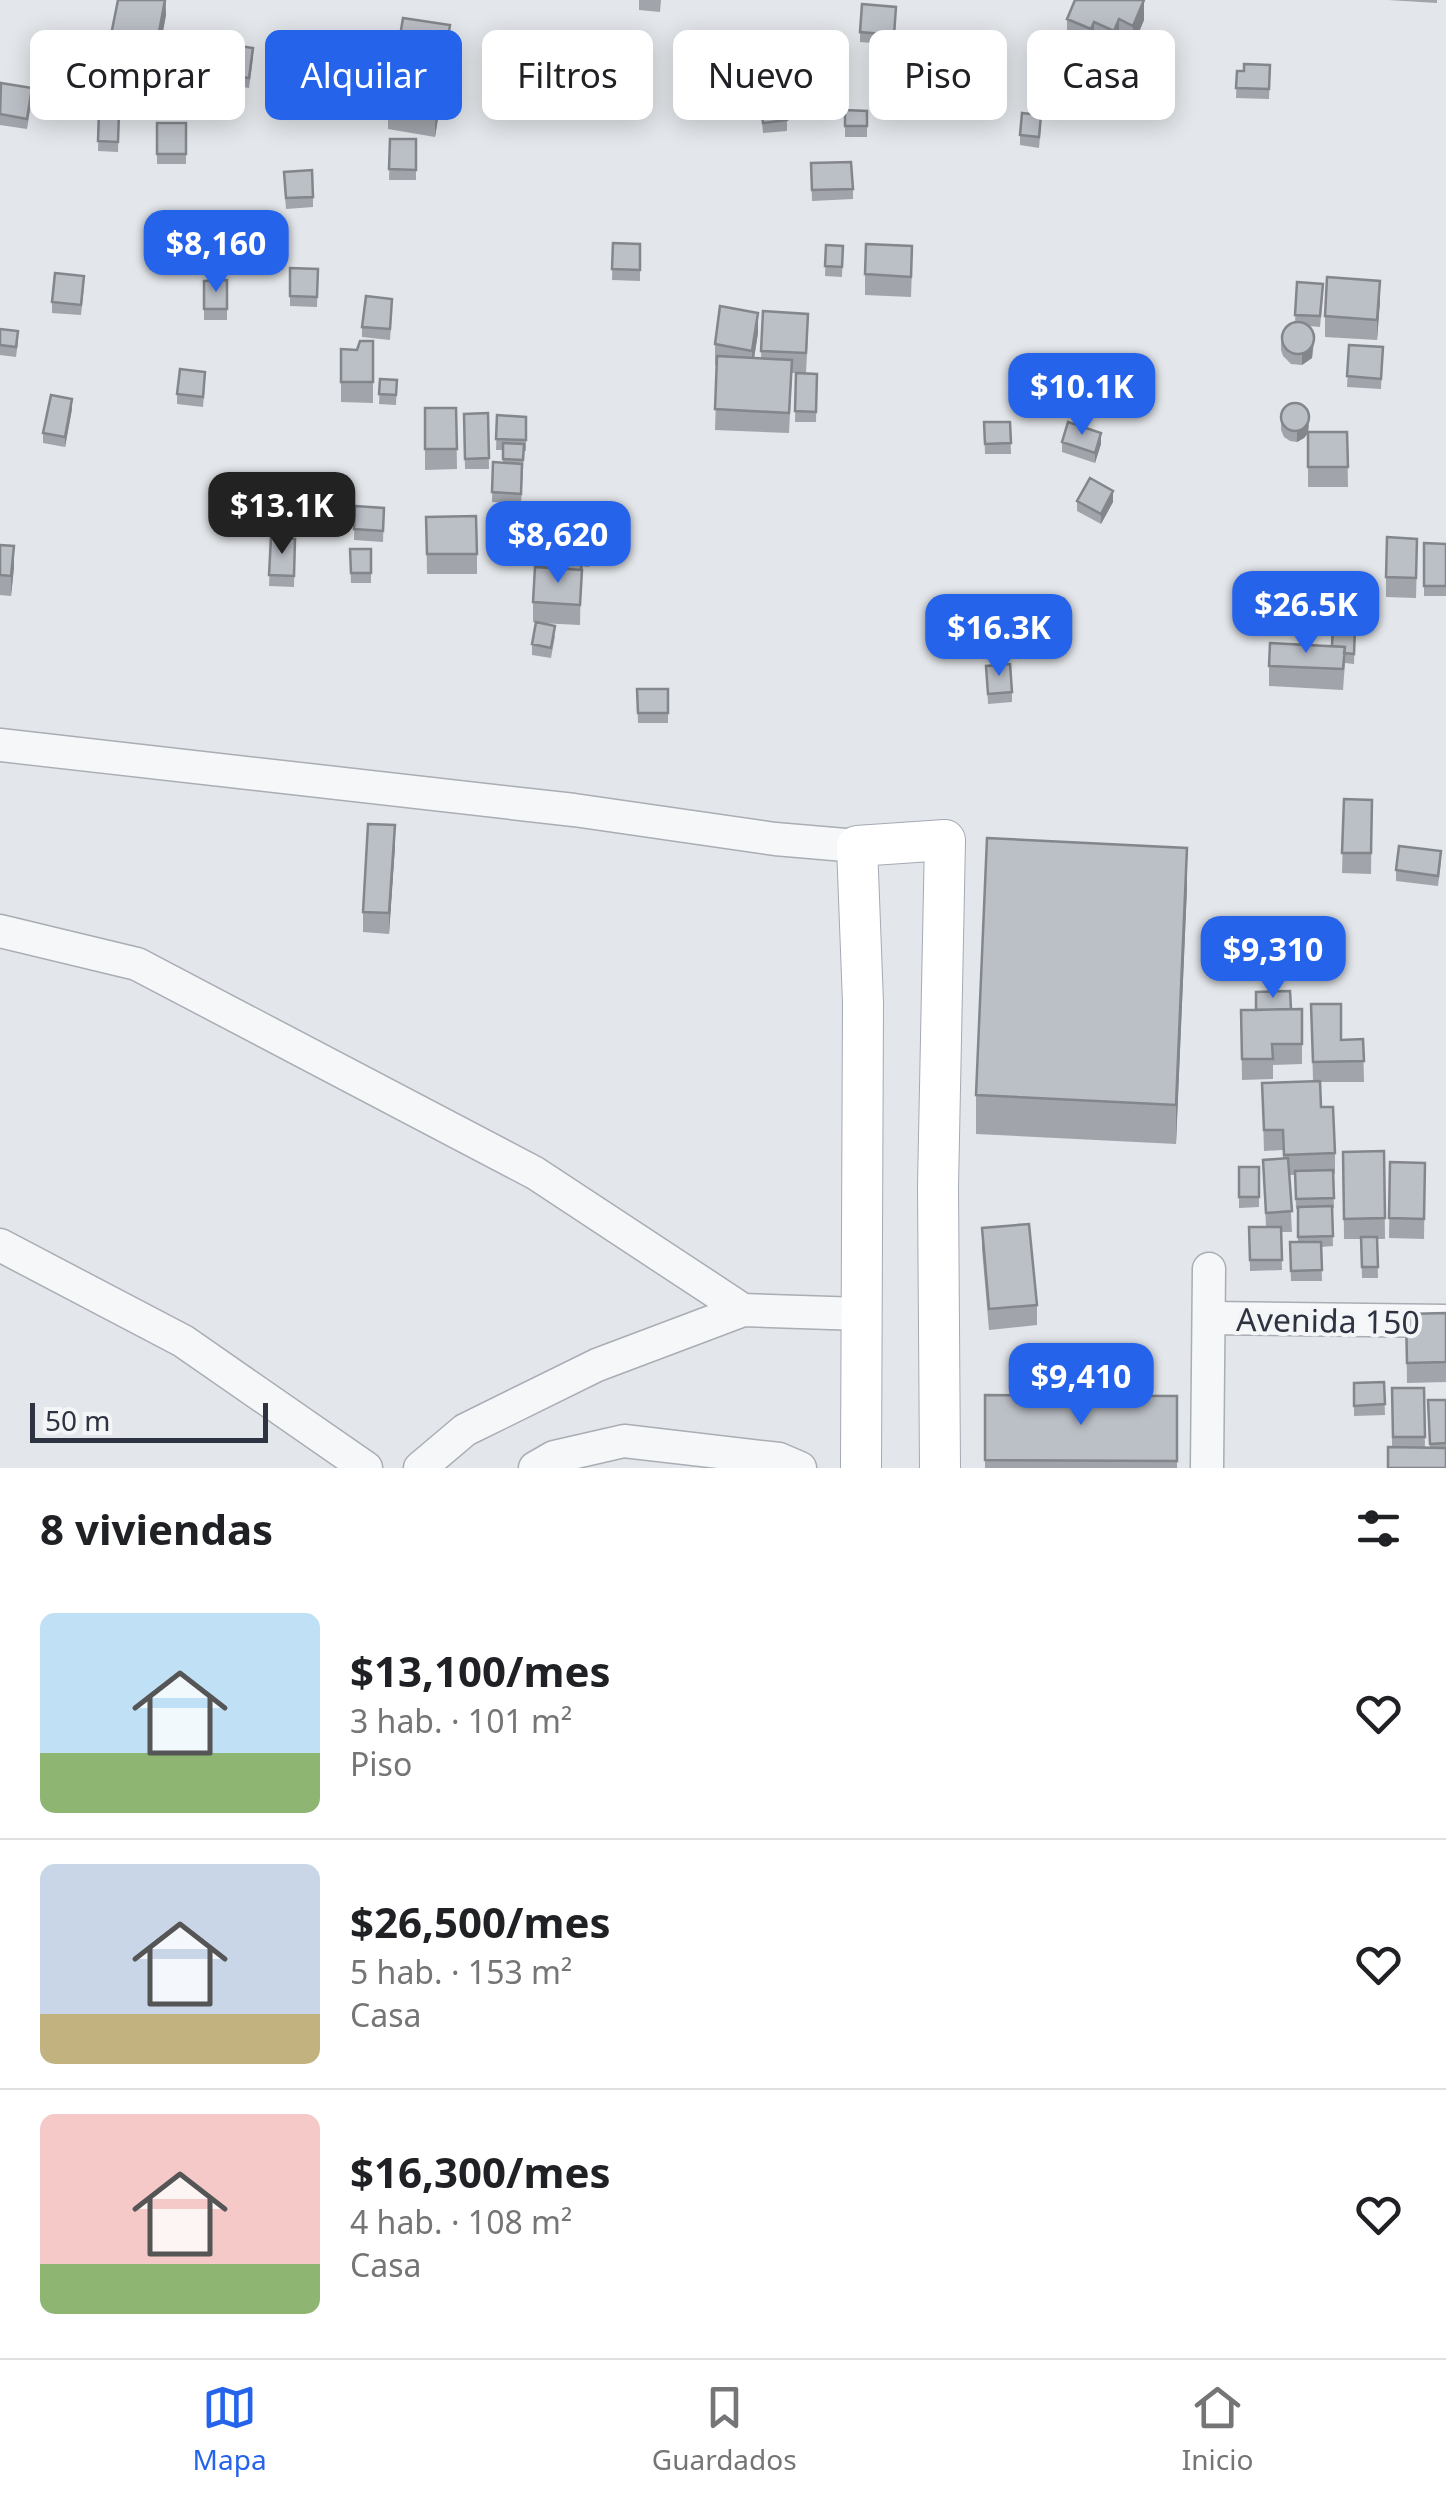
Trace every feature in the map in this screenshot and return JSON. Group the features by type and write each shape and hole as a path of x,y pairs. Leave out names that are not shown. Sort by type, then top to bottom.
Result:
{"main road":[{"path":"860,1468 863,1003 857,846 944,840 938,1186 940,1468"}],"street":[{"path":"0,745 476,799 776,840 857,846"},
{"path":"0,931 138,964 535,1173 743,1310"},
{"path":"0,1244 183,1341 366,1468"},
{"path":"1207,1468 1209,1269"},
{"path":"420,1468 465,1430 597,1364 743,1310 860,1314"},
{"name":"Avenida 150","path":"1210,1318 1446,1321"},
{"path":"535,1468 554,1458 624,1442 779,1459 800,1468"}],"building":[{"path":"118,0 165,0 159,30 112,30"},
{"path":"1075,0 1144,0 1133,26 1119,19 1114,30 1094,22 1091,29 1067,19"},
{"path":"862,4 896,7 894,30 860,32"},
{"path":"403,18 450,25 449,30 401,30"},
{"path":"245,47 253,48 249,78 245,77"},
{"path":"1244,64 1270,65 1269,89 1236,88 1237,71 1244,71"},
{"path":"1,83 30,88 27,119 0,114"},
{"path":"849,110 867,111 867,126 845,126"},
{"path":"1022,113 1027,114 1027,120 1041,120 1039,137 1020,135"},
{"path":"99,120 119,120 118,142 98,141"},
{"path":"157,123 186,123 186,154 157,154"},
{"path":"390,139 416,139 416,170 389,169"},
{"path":"851,162 853,189 812,190 811,163"},
{"path":"312,170 313,197 286,198 284,172"},
{"path":"613,243 640,244 640,270 612,269"},
{"path":"866,244 912,246 911,277 865,274"},
{"path":"826,245 843,246 842,267 825,266"},
{"path":"290,268 318,269 317,297 290,296"},
{"path":"55,273 84,276 81,305 52,302"},
{"path":"1327,277 1380,281 1377,320 1325,316"},
{"path":"227,280 227,309 204,309 204,281"},
{"path":"1297,282 1323,284 1320,316 1295,315"},
{"path":"366,296 392,299 390,329 362,327"},
{"path":"720,306 758,313 752,351 715,344"},
{"path":"763,311 808,314 806,353 761,351"},
{"path":"1298,322 1309,327 1314,338 1309,349 1298,354 1287,349 1282,338 1287,327"},
{"path":"0,329 18,331 16,347 0,345"},
{"path":"360,341 373,341 373,382 341,382 341,349 357,350"},
{"path":"1349,345 1383,347 1381,379 1347,376"},
{"path":"717,356 792,360 789,413 715,409"},
{"path":"180,369 205,372 203,397 177,394"},
{"path":"796,373 817,374 816,412 795,411"},
{"path":"380,379 397,380 396,395 379,394"},
{"path":"51,395 72,399 65,437 43,433"},
{"path":"1295,403 1305,407 1309,417 1305,427 1295,431 1285,427 1281,417 1285,407"},
{"path":"425,408 456,408 457,449 425,449"},
{"path":"488,413 489,458 465,459 464,414"},
{"path":"497,415 526,417 526,440 496,439"},
{"path":"984,422 1010,422 1011,443 985,444"},
{"path":"1068,422 1101,433 1095,453 1062,442"},
{"path":"1308,432 1347,432 1348,467 1308,467"},
{"path":"503,443 524,444 523,460 503,459"},
{"path":"493,462 522,464 521,494 492,492"},
{"path":"1090,478 1113,491 1101,514 1077,501"},
{"path":"267,488 307,490 306,513 266,511"},
{"path":"355,506 384,508 383,531 354,529"},
{"path":"542,507 590,510 589,546 541,544"},
{"path":"476,516 477,554 427,554 426,517"},
{"path":"271,537 295,539 294,576 269,575"},
{"path":"1387,537 1417,539 1416,578 1386,577"},
{"path":"1424,543 1446,544 1446,586 1424,586"},
{"path":"0,545 14,546 11,576 0,575"},
{"path":"350,549 371,549 371,573 351,573"},
{"path":"538,556 582,558 581,570 538,567"},
{"path":"535,567 582,570 580,605 533,602"},
{"path":"1340,582 1362,584 1361,608 1338,606"},
{"path":"1064,599 1066,627 1045,628 1043,600"},
{"path":"1269,601 1297,603 1296,624 1268,622"},
{"path":"536,622 555,626 551,648 532,644"},
{"path":"1333,626 1355,627 1354,654 1344,653 1345,647 1332,646"},
{"path":"1270,643 1345,647 1343,669 1269,666"},
{"path":"1010,664 1012,692 988,694 986,666"},
{"path":"637,689 668,689 668,713 638,713"},
{"path":"1344,799 1372,800 1371,853 1342,853"},
{"path":"368,824 395,825 389,913 363,912"},
{"path":"987,838 1187,848 1176,1105 976,1095"},
{"path":"1399,846 1441,851 1438,876 1396,870"},
{"path":"1290,991 1291,1009 1256,1010 1256,992"},
{"path":"1311,1004 1341,1004 1341,1040 1363,1039 1364,1061 1313,1062"},
{"path":"1302,1009 1302,1044 1272,1044 1273,1059 1242,1059 1241,1010"},
{"path":"1320,1081 1321,1107 1333,1107 1335,1153 1284,1155 1283,1130 1264,1130 1262,1083"},
{"path":"1384,1151 1385,1218 1344,1219 1343,1152"},
{"path":"1288,1158 1292,1211 1266,1213 1263,1160"},
{"path":"1390,1162 1425,1163 1424,1219 1389,1218"},
{"path":"1239,1167 1259,1167 1259,1197 1239,1197"},
{"path":"1333,1170 1334,1198 1296,1199 1295,1171"},
{"path":"1332,1206 1333,1236 1298,1237 1298,1207"},
{"path":"1029,1224 1037,1305 989,1309 982,1228"},
{"path":"1249,1227 1281,1227 1282,1260 1250,1260"},
{"path":"1361,1237 1377,1237 1378,1267 1362,1267"},
{"path":"1290,1242 1321,1242 1322,1270 1291,1271"},
{"path":"1446,1313 1446,1362 1407,1363 1406,1314"},
{"path":"1384,1382 1385,1404 1354,1406 1354,1383"},
{"path":"1392,1388 1424,1388 1425,1437 1393,1437"},
{"path":"985,1395 1177,1396 1177,1461 985,1460"},
{"path":"1428,1400 1446,1400 1446,1443 1430,1444"},
{"path":"1388,1447 1446,1448 1446,1468 1388,1468"}]}
